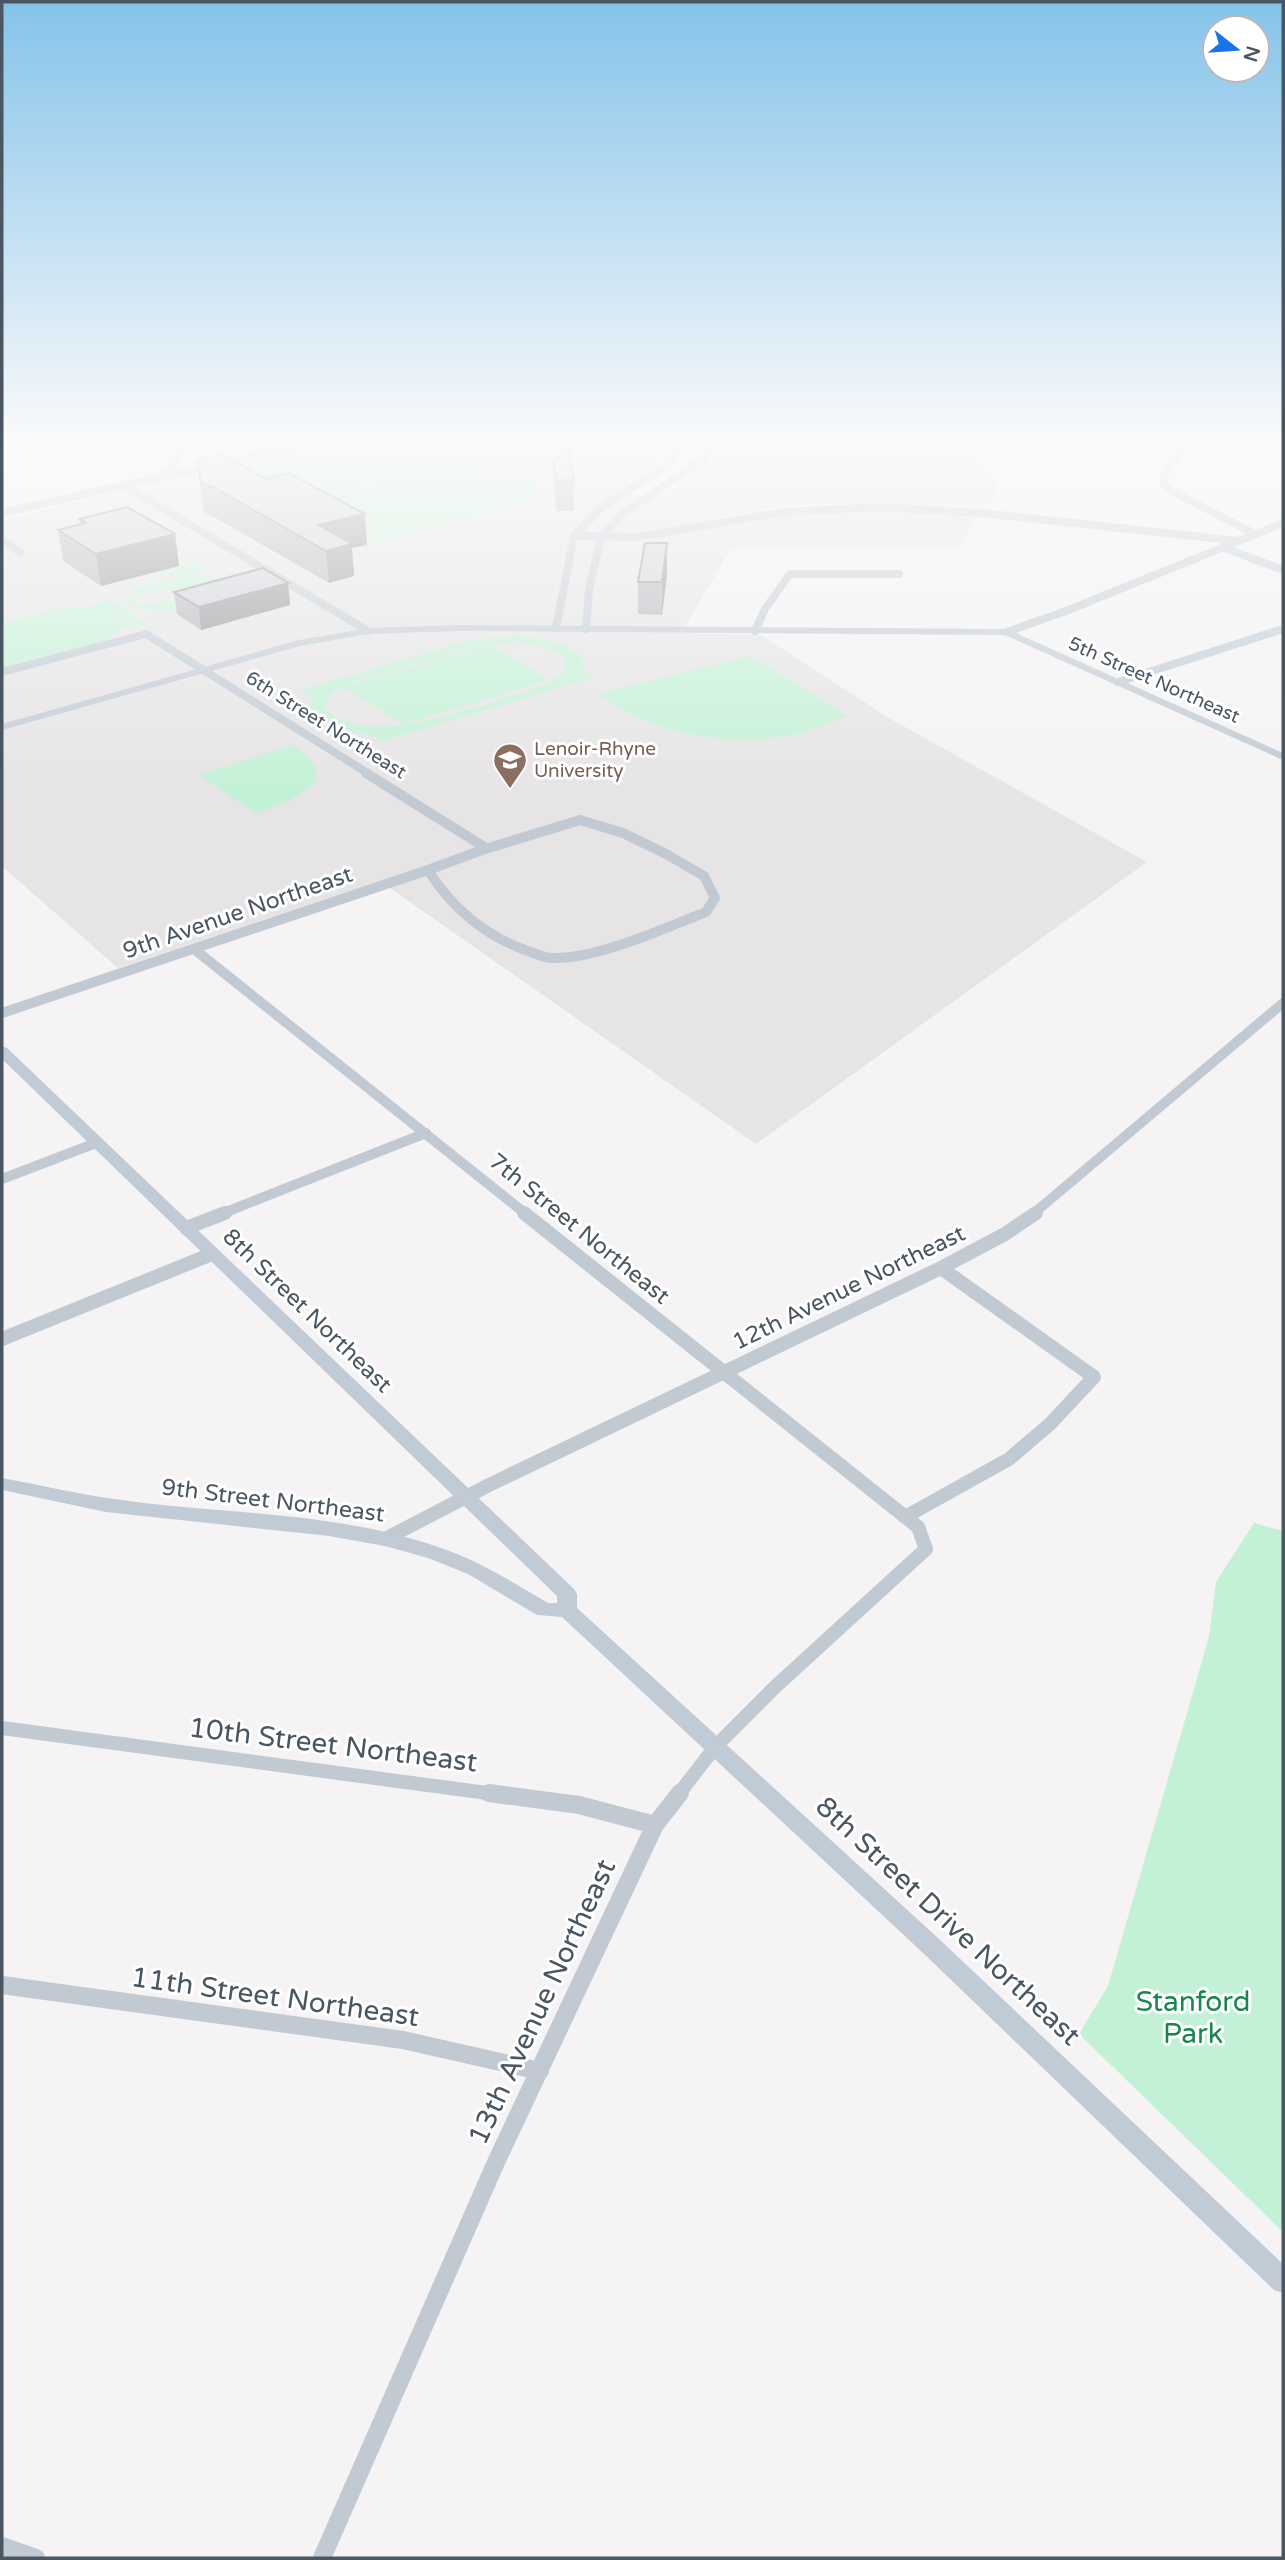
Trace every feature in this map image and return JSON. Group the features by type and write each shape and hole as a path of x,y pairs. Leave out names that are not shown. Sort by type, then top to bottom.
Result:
{"main road":[{"name":"8th Street Northeast","path":"2,1051 567,1594 567,1610"},
{"name":"9th Street Northeast","path":"2,1484 106,1505 329,1529 385,1539 435,1553 475,1569 544,1610 567,1610"},
{"name":"8th Street Drive Northeast","path":"567,1610 930,1945 1283,2281"}],"street":[{"path":"248,559 368,631"},
{"path":"556,628 569,559"},
{"path":"586,629 589,589 596,559"},
{"path":"1007,632 1192,559"},
{"path":"1255,559 1283,570"},
{"path":"755,631 765,609 790,574 899,574"},
{"name":"5th Street Northeast","path":"2,727 299,643 368,631 556,628 1007,632 1283,757"},
{"path":"1118,682 1283,629"},
{"path":"2,671 146,634"},
{"name":"6th Street Northeast","path":"146,634 486,848"},
{"name":"9th Avenue Northeast","path":"2,1013 428,870 486,848 580,820 623,833 666,854 704,876 715,898 706,912 646,936 599,951 551,958 506,944 477,925 439,888 428,870"},
{"name":"7th Street Northeast","path":"194,949 918,1527 926,1549"},
{"name":"12th Avenue Northeast","path":"385,1539 466,1497 940,1269 1027,1221 1283,1003"},
{"path":"186,1228 426,1133"},
{"path":"2,1179 96,1143"},
{"path":"2,1339 212,1254"},
{"path":"905,1517 998,1466 1022,1449 1068,1406 1094,1377 940,1269"},
{"name":"13th Avenue Northeast","path":"322,2558 492,2173 655,1825 715,1746 775,1687 926,1549"},
{"name":"10th Street Northeast","path":"2,1728 579,1805 655,1825"},
{"name":"11th Street Northeast","path":"2,1985 403,2040 540,2071"},
{"path":"2,2546 36,2558"}],"shaded area":[{"name":"Lenoir-Rhyne University","path":"2,559 725,559 687,623 685,633 761,635 889,718 1147,862 756,1144 380,881 118,968 5,869 2,870"}],"green space":[{"path":"184,563 200,563 210,567 194,575 254,585 238,593 166,612 125,607 176,599 179,593 174,589 159,589 137,596 137,601 122,605 138,588 176,579 162,570 179,573 177,568"},
{"path":"110,600 148,624 119,629 107,640 2,668 2,623 72,605 77,609"},
{"path":"514,636 559,643 582,658 583,670 595,677 383,741 322,721 314,715 309,705 312,697 301,690 470,640","holes":["514,642 555,652 566,662 564,672 547,684 497,701 400,725 370,726 345,722 326,709 327,700 333,692 356,681 480,645"]},
{"path":"488,644 550,680 403,724 343,687"},
{"path":"751,656 848,716 787,736 761,739 712,738 664,727 596,694"},
{"path":"291,745 308,757 316,768 316,778 298,795 256,813 199,775"},
{"name":"Stanford Park","path":"1254,1523 1283,1531 1283,2232 1079,2034 1108,1986 1209,1637 1216,1582"}],"building":[{"path":"642,559 665,559 662,582 638,582"},
{"path":"263,568 288,583 199,607 174,592"}],"place":[{"name":"Lenoir-Rhyne University","path":"510,790"}]}
